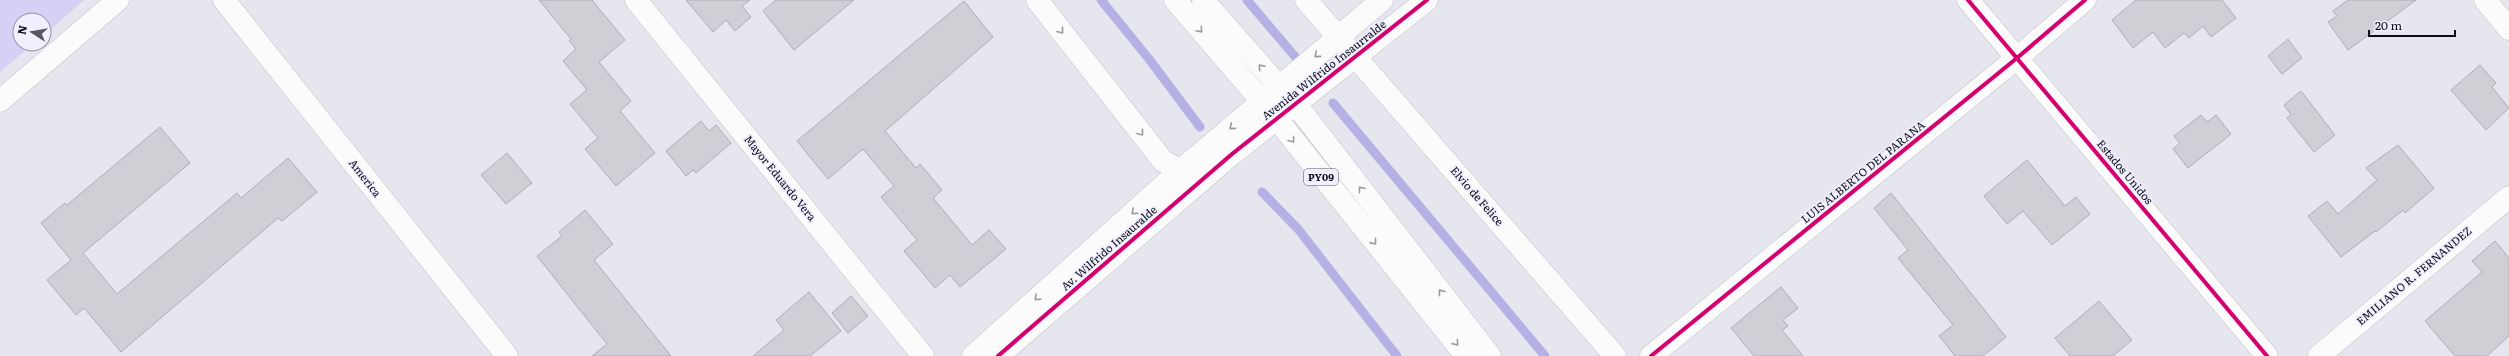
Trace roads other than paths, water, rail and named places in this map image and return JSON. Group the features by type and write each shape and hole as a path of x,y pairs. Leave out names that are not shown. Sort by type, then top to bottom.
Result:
{"main road":[{"path":"0,101 118,0"},
{"name":"America","path":"224,0 507,356"},
{"name":"Mayor Eduardo Vera","path":"636,0 923,356"},
{"path":"1037,0 1163,161 1181,170 1194,168 1232,154"},
{"name":"PY09","path":"1175,0 1262,101 1466,356"},
{"name":"PY09","path":"1203,0 1294,104 1490,356"},
{"name":"Elvio de Felice","path":"1306,0 1615,356"},
{"name":"Avenida Wilfrido Insaurralde","path":"1232,154 1427,0"},
{"name":"Estados Unidos","path":"1968,0 2267,356"},
{"name":"LUIS ALBERTO DEL PARANA","path":"1651,356 2017,58 2085,0"},
{"path":"2485,0 2509,29"},
{"path":"973,356 1181,170 1380,1"},
{"name":"Av. Wilfrido Insauralde","path":"998,356 1232,154"},
{"name":"EMILIANO R. FERNANDEZ","path":"2319,356 2509,197"}],"waterway":[{"path":"1101,0 1149,59 1200,127"},
{"path":"1247,0 1303,66"},
{"path":"1333,103 1545,356"},
{"path":"1262,192 1298,229 1397,356"}]}
